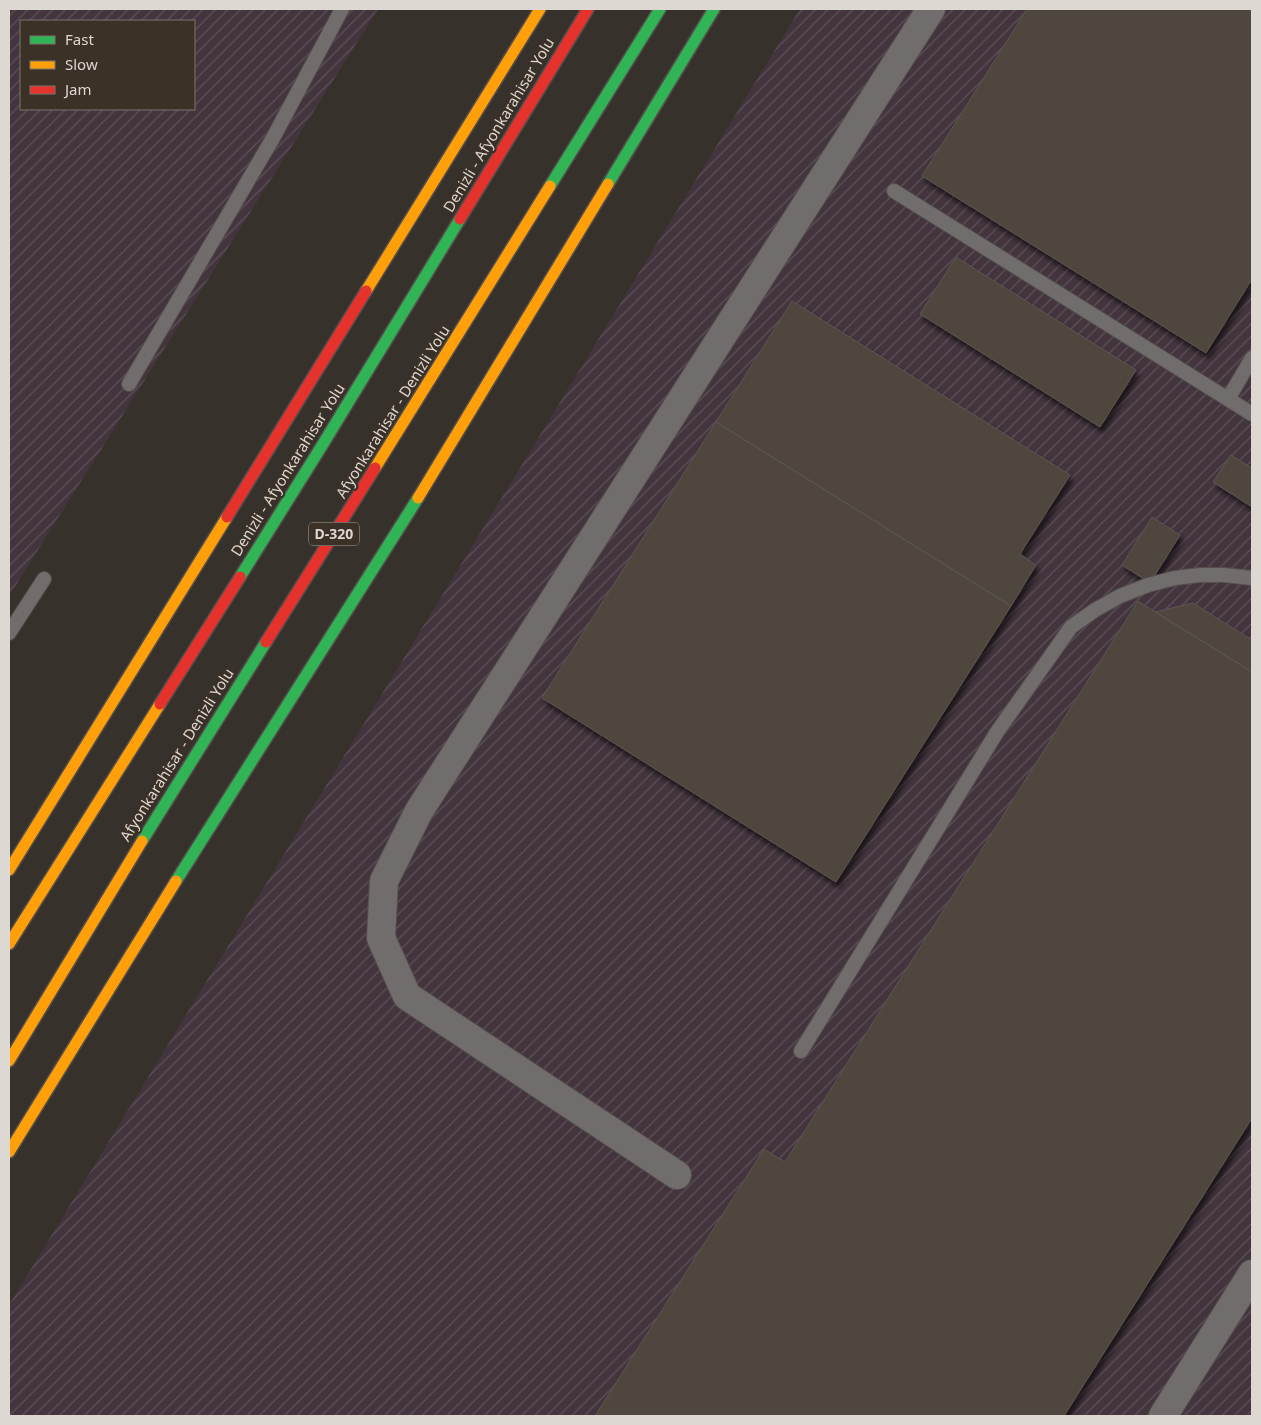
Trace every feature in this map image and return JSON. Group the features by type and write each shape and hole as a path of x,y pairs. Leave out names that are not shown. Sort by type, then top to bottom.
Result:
{"highway":[{"path":"9,870 540,9"},
{"name":"Denizli - Afyonkarahisar Yolu","path":"9,944 323,444 588,9"},
{"name":"Afyonkarahisar - Denizli Yolu","path":"9,1061 180,778 390,445 660,9"},
{"path":"9,1152 408,514 714,9"}],"street":[{"path":"677,1175 407,996 381,938 384,881 419,811 931,9"},
{"path":"1163,1416 1252,1274"}],"lane":[{"path":"129,384 273,138 342,9"},
{"path":"894,191 1252,414"},
{"path":"1228,399 1252,358"},
{"path":"801,1051 997,732 1072,627 1095,610 1120,596 1148,585 1175,578 1200,575 1252,578"},
{"path":"9,633 44,579"}],"shaded area":[{"path":"9,9 378,9 9,596"},
{"path":"800,9 1252,9 1252,1416 9,1416 9,1305"}],"building":[{"path":"1027,9 1252,9 1252,279 1206,353 922,176"},
{"path":"956,257 1136,370 1100,427 920,314"},
{"path":"792,301 1070,475 1020,554 1036,565 1011,606 716,422"},
{"path":"716,422 1011,606 836,882 542,698"},
{"path":"1231,455 1252,468 1252,507 1213,482"},
{"path":"1152,517 1180,535 1150,583 1122,565"},
{"path":"1138,601 1252,672 1252,1118 1064,1416 595,1416 764,1149 785,1162"},
{"path":"1193,603 1252,640 1252,672 1155,612"}],"traffic: fast":[{"path":"550,186 660,9"},
{"path":"608,184 714,9"},
{"path":"240,577 460,219"},
{"path":"176,881 418,498"},
{"path":"142,841 266,642"}],"traffic: slow":[{"path":"366,291 540,9"},
{"path":"418,498 608,184"},
{"path":"375,468 550,186"},
{"path":"9,870 227,517"},
{"path":"9,944 160,704"},
{"path":"9,1061 142,841"},
{"path":"9,1152 176,881"}],"traffic: jam":[{"path":"460,219 588,9"},
{"path":"227,517 366,291"},
{"path":"266,642 375,468"},
{"path":"160,704 240,577"}]}
